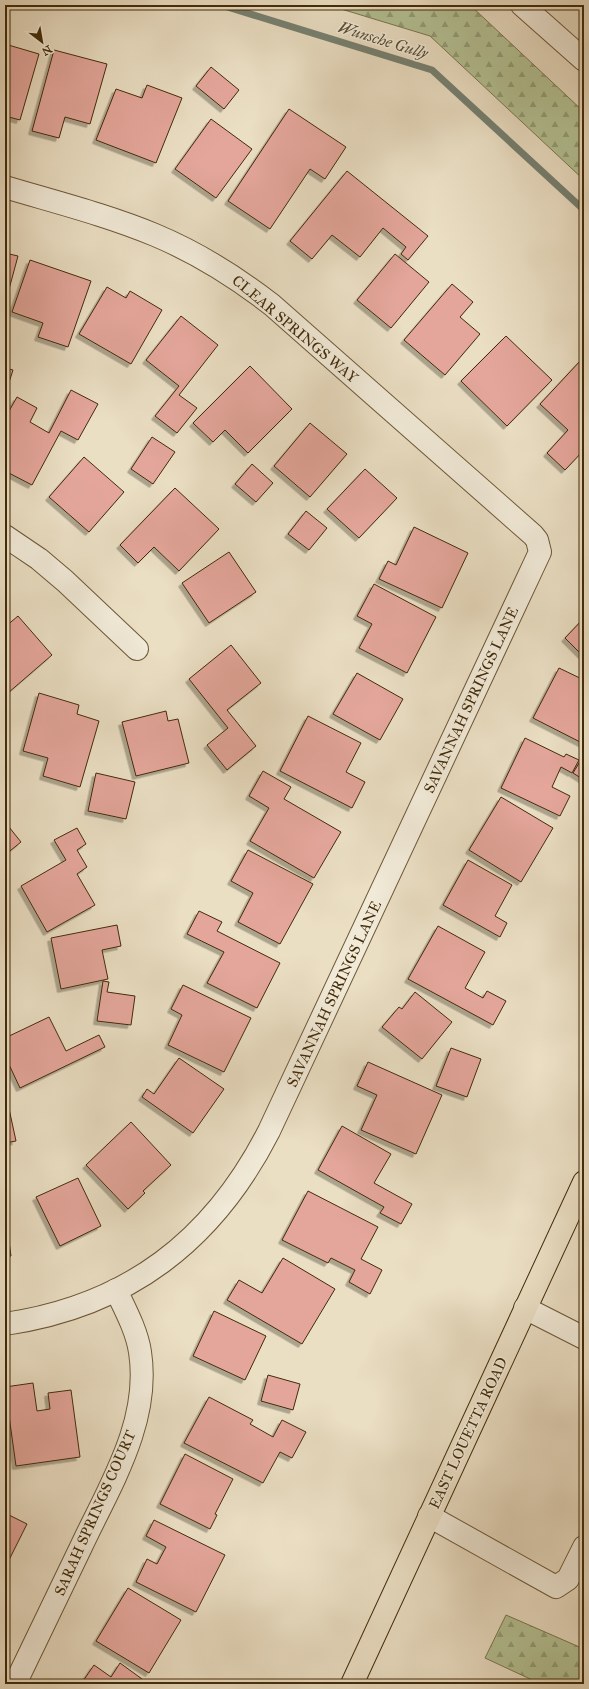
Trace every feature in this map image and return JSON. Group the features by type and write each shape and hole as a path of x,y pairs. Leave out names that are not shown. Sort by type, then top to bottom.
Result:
{"main road":[{"name":"EAST LOUETTA ROAD","path":"352,1684 584,1182"}],"street":[{"path":"522,5 584,60"},
{"name":"CLEAR SPRINGS WAY","path":"5,187 121,222 192,252 234,276 272,305 533,535 540,546"},
{"path":"5,536 39,559 65,581 137,648"},
{"name":"SAVANNAH SPRINGS LANE","path":"5,1324 51,1315 81,1305 116,1290 158,1265 191,1238 208,1221 236,1188 255,1158 276,1117 535,565 540,553 540,546"},
{"name":"SARAH SPRINGS COURT","path":"16,1684 118,1469 134,1427 140,1396 140,1352 130,1320 116,1290"},
{"path":"526,1308 584,1338"},
{"path":"429,1516 556,1587 568,1579 584,1547"}],"green space":[{"path":"328,5 470,5 584,112 584,180 430,36"},
{"path":"506,1615 584,1649 584,1684 541,1684 485,1658"}],"building":[{"path":"5,44 39,54 20,120 5,116"},
{"path":"54,50 107,64 90,124 65,117 59,138 32,131"},
{"path":"211,67 239,90 224,109 196,86"},
{"path":"147,85 182,98 156,163 96,140 116,89 142,98"},
{"path":"289,109 346,147 325,179 310,169 270,229 228,201"},
{"path":"211,119 252,149 216,198 175,169"},
{"path":"347,171 428,236 408,260 401,254 406,247 383,228 360,257 332,235 312,259 290,241"},
{"path":"5,253 18,256 5,304"},
{"path":"395,254 429,282 391,328 357,300"},
{"path":"30,260 91,281 68,347 38,337 43,323 12,312"},
{"path":"452,284 473,302 460,317 480,334 445,375 404,340"},
{"path":"107,287 126,298 130,291 162,310 131,364 79,334"},
{"path":"181,316 218,345 179,395 197,408 177,433 155,416 179,386 146,360"},
{"path":"506,336 552,380 507,426 461,381"},
{"path":"581,360 584,362 584,450 565,470 547,453 568,430 540,404"},
{"path":"250,366 292,409 248,453 225,430 213,442 193,423"},
{"path":"5,368 13,370 5,395"},
{"path":"71,390 98,404 78,440 61,431 32,485 5,471 5,418 17,397 37,408 30,422 49,433"},
{"path":"310,423 347,454 310,497 274,466"},
{"path":"152,437 175,452 153,484 131,469"},
{"path":"84,457 124,492 89,532 49,497"},
{"path":"252,464 273,483 256,502 235,484"},
{"path":"365,469 397,498 359,538 327,509"},
{"path":"175,488 219,529 179,571 154,547 138,563 120,545"},
{"path":"306,511 327,528 309,550 288,534"},
{"path":"414,527 468,553 442,608 379,579 388,561 396,565"},
{"path":"229,552 256,592 209,623 182,583"},
{"path":"374,584 436,617 407,673 359,648 372,624 357,616"},
{"path":"18,616 52,655 8,693 5,690 5,627"},
{"path":"584,618 584,657 565,638"},
{"path":"231,645 261,683 227,710 256,746 227,770 207,745 228,728 189,679"},
{"path":"559,668 584,680 584,744 533,718"},
{"path":"357,673 403,699 380,740 333,714"},
{"path":"39,693 79,705 77,714 99,721 80,787 43,776 48,758 23,751"},
{"path":"166,711 168,721 178,719 189,763 136,776 122,722"},
{"path":"308,716 361,743 346,772 365,782 352,808 280,771"},
{"path":"525,738 564,757 566,754 579,760 572,773 561,767 552,787 570,796 560,816 501,788"},
{"path":"584,755 584,780 573,773"},
{"path":"263,771 291,787 284,799 341,832 314,878 250,841 269,808 249,796"},
{"path":"96,773 135,782 126,819 88,811"},
{"path":"501,797 553,828 521,882 469,850"},
{"path":"5,822 21,842 5,855"},
{"path":"77,828 86,844 77,850 87,867 77,874 95,905 47,932 21,886 66,860 54,840"},
{"path":"248,850 313,884 280,944 238,922 253,893 231,881"},
{"path":"468,860 512,885 495,916 507,923 500,937 443,905"},
{"path":"199,911 222,922 217,931 280,963 257,1008 207,983 224,952 187,934"},
{"path":"117,925 121,946 102,950 108,979 61,989 51,938"},
{"path":"438,926 485,952 465,988 483,998 487,991 506,1001 493,1025 408,979"},
{"path":"103,981 109,982 107,992 135,996 131,1025 97,1021"},
{"path":"183,985 251,1018 224,1072 168,1045 182,1015 171,1009"},
{"path":"415,992 452,1022 422,1059 382,1027 399,1007 402,1009"},
{"path":"49,1017 66,1051 99,1035 105,1047 20,1088 5,1056 5,1038"},
{"path":"451,1048 481,1059 467,1097 436,1086"},
{"path":"179,1058 224,1089 193,1133 142,1097 147,1089 154,1094"},
{"path":"368,1062 442,1095 416,1154 361,1130 377,1095 357,1086"},
{"path":"5,1104 8,1104 16,1141 5,1143"},
{"path":"131,1122 171,1165 143,1191 145,1193 128,1209 86,1165"},
{"path":"342,1126 391,1154 374,1183 412,1204 401,1224 380,1213 384,1207 318,1170"},
{"path":"78,1178 101,1226 60,1246 36,1197"},
{"path":"308,1191 378,1227 361,1259 382,1270 370,1294 349,1282 355,1270 331,1258 328,1263 282,1240"},
{"path":"5,1213 11,1256 5,1257"},
{"path":"283,1258 335,1289 302,1344 227,1300 239,1280 262,1293"},
{"path":"214,1311 266,1336 245,1380 193,1356"},
{"path":"268,1375 300,1384 293,1410 261,1401"},
{"path":"33,1383 37,1411 50,1409 48,1393 71,1390 80,1457 16,1466 5,1387"},
{"path":"209,1397 253,1420 250,1424 273,1437 282,1420 306,1432 292,1458 280,1452 263,1483 184,1443"},
{"path":"185,1454 233,1479 215,1514 217,1515 210,1529 160,1504"},
{"path":"5,1513 27,1524 6,1566 5,1566"},
{"path":"154,1520 225,1555 196,1612 136,1582 147,1559 157,1564 166,1547 146,1536"},
{"path":"128,1588 181,1620 149,1673 96,1641"},
{"path":"120,1663 142,1679 138,1684 81,1684 94,1665 111,1677"}],"waterway":[{"name":"Wunsche Gully","path":"221,5 432,70 584,210"}]}
